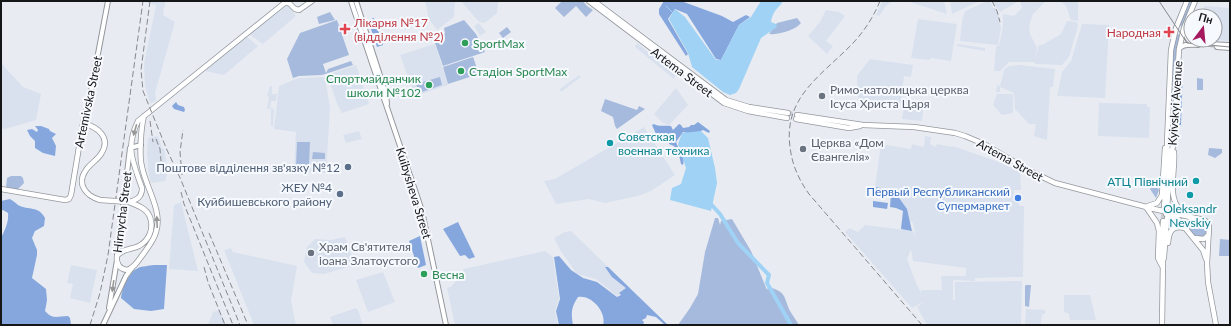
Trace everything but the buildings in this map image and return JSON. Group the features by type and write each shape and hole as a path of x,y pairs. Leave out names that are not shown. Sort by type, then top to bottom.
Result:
{"main road":[{"name":"Artemivska Street","path":"1,189 65,200 69,199 108,1"},
{"name":"Hirnycha Street","path":"109,313 130,148 138,121 288,2 295,9 299,10 312,1"},
{"name":"Kuibysheva Street","path":"351,1 384,95"},
{"name":"Kuibysheva Street","path":"356,1 387,108 422,211 446,325"},
{"name":"Artema Street","path":"589,1 724,103 748,111 787,115 749,107 726,100 594,1"},
{"name":"Kyivskyi Avenue","path":"1183,30 1178,49 1173,146 1166,208 1168,154 1166,143 1169,62 1173,38 1178,22 1188,1"},
{"path":"1178,22 1183,30"},
{"path":"1178,49 1183,46"},
{"name":"Hirnycha Street","path":"103,325 126,276 154,239 157,229 157,215 141,167 141,131 144,116"},
{"name":"Artema Street","path":"863,125 849,128 796,117 863,125 914,127 941,130 965,136 994,150 1047,180 1062,186 1196,218"},
{"path":"83,123 97,129 105,143 102,152 86,169 82,183 85,192 100,200 129,202 143,207 148,212 151,220 151,230 148,238 140,246 122,251 117,257 120,267 124,270 133,267"},
{"path":"844,127 849,126 850,123"},
{"path":"1163,268 1158,258 1159,231 1157,222 1146,207 1157,203 1162,195 1166,143"},
{"path":"129,202 139,198 142,193 142,188 130,148 141,145"},
{"path":"1173,146 1174,199 1178,209 1184,214 1204,220 1208,223 1209,227 1209,234 1204,239 1194,238"},
{"name":"Artema Street","path":"1154,209 1178,219 1203,250 1207,263"},
{"path":"1162,325 1163,268 1169,236 1175,227 1185,227 1185,220 1190,217"},
{"path":"1165,218 1161,257 1165,260"},
{"name":"Artema Street","path":"1209,234 1207,263 1208,282 1216,325"}],"shaded area":[{"path":"141,1 165,1 165,7 159,6 164,7 163,15 175,22 155,93 156,101 150,103 145,86 144,64 156,5"},
{"path":"425,1 454,1 454,17 437,30 429,19"},
{"path":"461,1 498,1 497,13 483,23 478,21"},
{"path":"562,1 583,1 593,10 586,17 576,6 564,17 555,8"},
{"path":"664,1 681,1 722,16 733,22 746,15 750,17 739,25 721,60 716,59 687,14 675,9 668,19 688,54 686,56 659,14 659,9"},
{"path":"761,1 781,1 782,3 772,16 771,22 776,24 777,27 761,38 739,89 736,93 730,95 723,92 692,67 688,53 669,19 675,9 685,17 716,60 721,60 739,25 751,17"},
{"path":"882,1 893,1 886,6 879,16 876,15"},
{"path":"907,1 944,1 947,14"},
{"path":"950,1 980,1 952,14"},
{"path":"990,1 993,8 995,8 998,13 1001,28 998,45 960,41 962,21 965,11"},
{"path":"992,1 1019,1 1000,12"},
{"path":"1020,1 1046,1 1033,14 1029,26 1030,34 1037,48 1035,59 1039,45 1042,45 1061,34 1067,21 1077,22 1078,26 1069,57 1062,65 1035,64 1035,62 1009,62 1000,71 994,71 996,46 999,46 1003,26 1003,14 1014,16 1022,8"},
{"path":"1060,1 1078,1 1078,21 1071,20 1066,6"},
{"path":"1190,1 1193,1 1190,8 1187,8"},
{"path":"287,4 296,16 263,44 249,34"},
{"path":"1204,6 1230,8 1230,41 1223,41 1223,8 1204,8"},
{"path":"826,10 839,12 845,16 826,41 833,46 827,54 808,36 820,22"},
{"path":"330,12 335,20 319,24 317,17"},
{"path":"1183,17 1183,25 1180,26"},
{"path":"374,18 383,45 377,47 368,20"},
{"path":"797,18 801,23 799,26 782,33 769,34 777,23"},
{"path":"918,19 957,24 951,61 931,58 930,60 911,58"},
{"path":"337,20 349,55 323,64 326,73 328,69 351,61 353,65 322,75 299,76 293,78 287,59 300,33"},
{"name":"SportMax","path":"464,20 476,34 485,52 443,66 434,40 445,33 444,28"},
{"path":"479,23 486,32 480,36 474,26"},
{"path":"1082,24 1109,25 1105,98 1057,96 1062,72 1071,61"},
{"path":"507,27 511,32 503,38 499,33"},
{"path":"1178,34 1180,36 1175,60 1172,100 1171,63 1176,35"},
{"path":"246,36 258,46 224,75 205,71"},
{"path":"637,43 676,75 674,79 635,47"},
{"path":"435,44 448,85 415,96 400,55"},
{"path":"957,44 985,48 985,51 957,46"},
{"name":"Стадіон SportMax","path":"473,57 479,74 448,84 443,67"},
{"path":"870,59 913,65 911,77 904,76 900,107 858,101 857,76"},
{"path":"1,63 23,87 41,94 36,120 5,129 1,128"},
{"path":"356,65 369,104 342,113 327,75"},
{"path":"1020,65 1055,69 1053,87 1050,87 1047,140 1034,136 1036,124 1029,124 1015,109 1014,93 1000,87 1000,92 996,92 997,85 1000,86 1004,70 1009,66"},
{"path":"1181,69 1183,69 1181,125 1178,125"},
{"path":"579,75 581,77 561,92 560,89"},
{"path":"325,77 330,108 326,173 294,171 296,132 274,129 279,86 298,78"},
{"name":"Спортмайданчик школи №102","path":"440,77 442,85 419,93 416,84"},
{"path":"1197,78 1203,79 1203,90 1197,90"},
{"path":"270,86 272,86 272,94 277,94 276,101 271,101 270,108 274,109 273,126 271,126 271,109 267,109 269,97 267,96"},
{"path":"676,88 688,105 669,125 663,123 654,114"},
{"path":"997,94 1013,94 1013,113 1002,115 993,105"},
{"path":"605,99 637,110 639,106 645,109 617,129 613,117 601,111"},
{"path":"905,101 924,103 922,121 902,119"},
{"path":"176,102 178,105 184,107 184,112 174,109 172,106"},
{"path":"1099,103 1147,104 1147,107 1150,107 1149,138 1098,136"},
{"path":"1171,104 1173,105 1172,137 1169,137"},
{"path":"698,122 710,131 709,133 703,130 693,133 683,132 676,142 684,157 683,165 681,164 679,155 674,146 669,144 669,139 666,134 660,137 656,134 652,125 671,126 673,130 679,124 683,128 694,125"},
{"path":"35,126 41,126 49,129 56,134 52,138 56,146 55,156 43,153 35,148 35,141 27,130 32,129 37,132 38,130"},
{"path":"644,127 675,175 651,191 638,196 605,203 589,199 556,204 544,181 555,179"},
{"path":"359,131 362,139 346,143 343,135"},
{"path":"701,131 708,138 717,183 711,211 670,200 672,188 681,184 686,168 678,144 682,133"},
{"path":"158,136 162,149 164,149 168,170 165,181 151,183 147,153 148,138"},
{"path":"925,136 931,137 930,144 936,147 937,144 953,146 1020,171 1021,190 1014,190 1013,201 1019,202 1019,206 1024,206 1023,277 975,278 975,281 953,280 953,300 955,300 955,282 1022,281 1021,325 927,325 917,307 925,301 912,308 845,232 849,228 858,232 865,225 913,231 916,238 913,223 910,221 907,209 897,195 896,191 875,187 881,144 911,149 912,144 924,147","holes":["911,249 913,261 966,268 966,276 941,276 942,290 921,290 921,293 907,259"]},
{"path":"297,142 310,142 309,165 296,165"},
{"path":"1209,148 1222,149 1222,153 1215,158 1208,155"},
{"path":"313,152 325,153 325,159 312,159"},
{"path":"11,176 21,176 23,178 24,183 18,189 7,189 7,178"},
{"path":"1155,184 1159,190 1156,198 1150,189"},
{"path":"875,187 896,191 897,195 907,209 912,231 901,229 903,211 890,207 891,194 875,189"},
{"path":"10,199 22,207 39,211 45,218 44,226 35,231 32,238 37,250 37,255 32,278 46,289 47,300 45,311 53,317 68,316 70,318 71,325 1,325 1,238 8,220 8,213 3,210 1,211 1,201"},
{"path":"873,201 888,203 887,209 873,207"},
{"path":"181,202 198,271 169,269 174,205"},
{"path":"715,218 718,218 720,225 721,221 732,219 751,251 767,290 768,287 784,295 790,311 799,325 678,325 698,294 705,252"},
{"path":"1191,219 1205,224 1207,232 1203,237 1194,235 1186,225 1187,221"},
{"path":"458,222 475,257 469,259 465,255 460,256 443,229"},
{"path":"571,231 630,288 617,296 596,279 577,274 560,250 554,238 565,232"},
{"path":"420,236 426,265 418,268 409,241"},
{"path":"345,237 355,265 324,274 312,273 304,262 307,247 315,239 331,240"},
{"path":"1220,239 1230,240 1230,256 1219,256"},
{"path":"231,248 233,252 297,266 291,301 296,325 254,325 224,250"},
{"path":"545,251 553,257 559,299 555,311 558,325 455,325 447,288 452,286 464,269"},
{"path":"559,256 571,270 583,278 597,282 617,297 621,295 619,293 626,288 612,277 605,267 608,267 668,325 665,325 656,317 647,315 646,318 642,320 644,322 643,325 603,325 603,315 597,305 588,298 578,297 573,307 573,325 559,325 556,311 560,299 554,257"},
{"path":"71,265 97,270 90,303 70,298 73,284 67,283"},
{"path":"167,265 164,309 151,311 134,309 121,298 124,286 135,270 141,267"},
{"path":"383,272 395,302 368,312 356,280"},
{"path":"1026,285 1031,285 1029,307 1025,306"},
{"path":"1064,295 1090,295 1096,320 1070,320 1069,314 1064,312"},
{"path":"356,308 363,325 333,325 330,317"},
{"path":"1026,309 1045,310 1045,314 1042,314 1041,324 1025,324"},
{"path":"219,310 226,325 208,325 213,312"}],"waterway":[{"path":"666,6 673,13"},
{"path":"710,203 720,214 738,243 769,275 767,283 791,325"}],"tunnel":[{"path":"788,113 797,115"},
{"path":"1163,218 1164,208"}],"tram line":[{"path":"1159,1 1187,43 1230,47"}],"railway":[{"path":"90,325 100,293 108,255 143,1"},
{"path":"150,1 141,70 143,91 240,325"},
{"path":"880,1 872,17 858,37 808,87 799,100 793,114 790,129 790,147 796,172 809,194 922,325"},
{"path":"992,1 1000,22"},
{"path":"150,121 153,142"},
{"path":"182,175 180,152 183,130"},
{"path":"156,139 160,149 161,161"},
{"path":"181,192 184,204 233,325"},
{"path":"209,233 248,325"},
{"path":"204,267 208,282 225,325"}],"place":[{"name":"Лікарня №17 (відділення №2)","path":"345,29"},
{"name":"Народная","path":"1169,32"},
{"name":"SportMax","path":"465,43"},
{"name":"Стадіон SportMax","path":"461,71"},
{"name":"Спортмайданчик школи №102","path":"429,85"},
{"name":"Римо-католицька церква Ісуса Христа Царя","path":"822,96"},
{"name":"Советская военная техника","path":"610,143"},
{"name":"Церква «Дом Євангелія»","path":"803,149"},
{"name":"Поштове відділення зв'язку №12","path":"348,167"},
{"name":"АТЦ Північний","path":"1196,181"},
{"name":"ЖЕУ №4 Куйбишевського району","path":"340,194"},
{"name":"Oleksandr Nevskiy","path":"1190,195"},
{"name":"Первый Республиканский Супермаркет","path":"1018,198"},
{"name":"Храм Св'ятителя іоана Златоустого","path":"311,253"},
{"name":"Весна","path":"424,274"}]}
